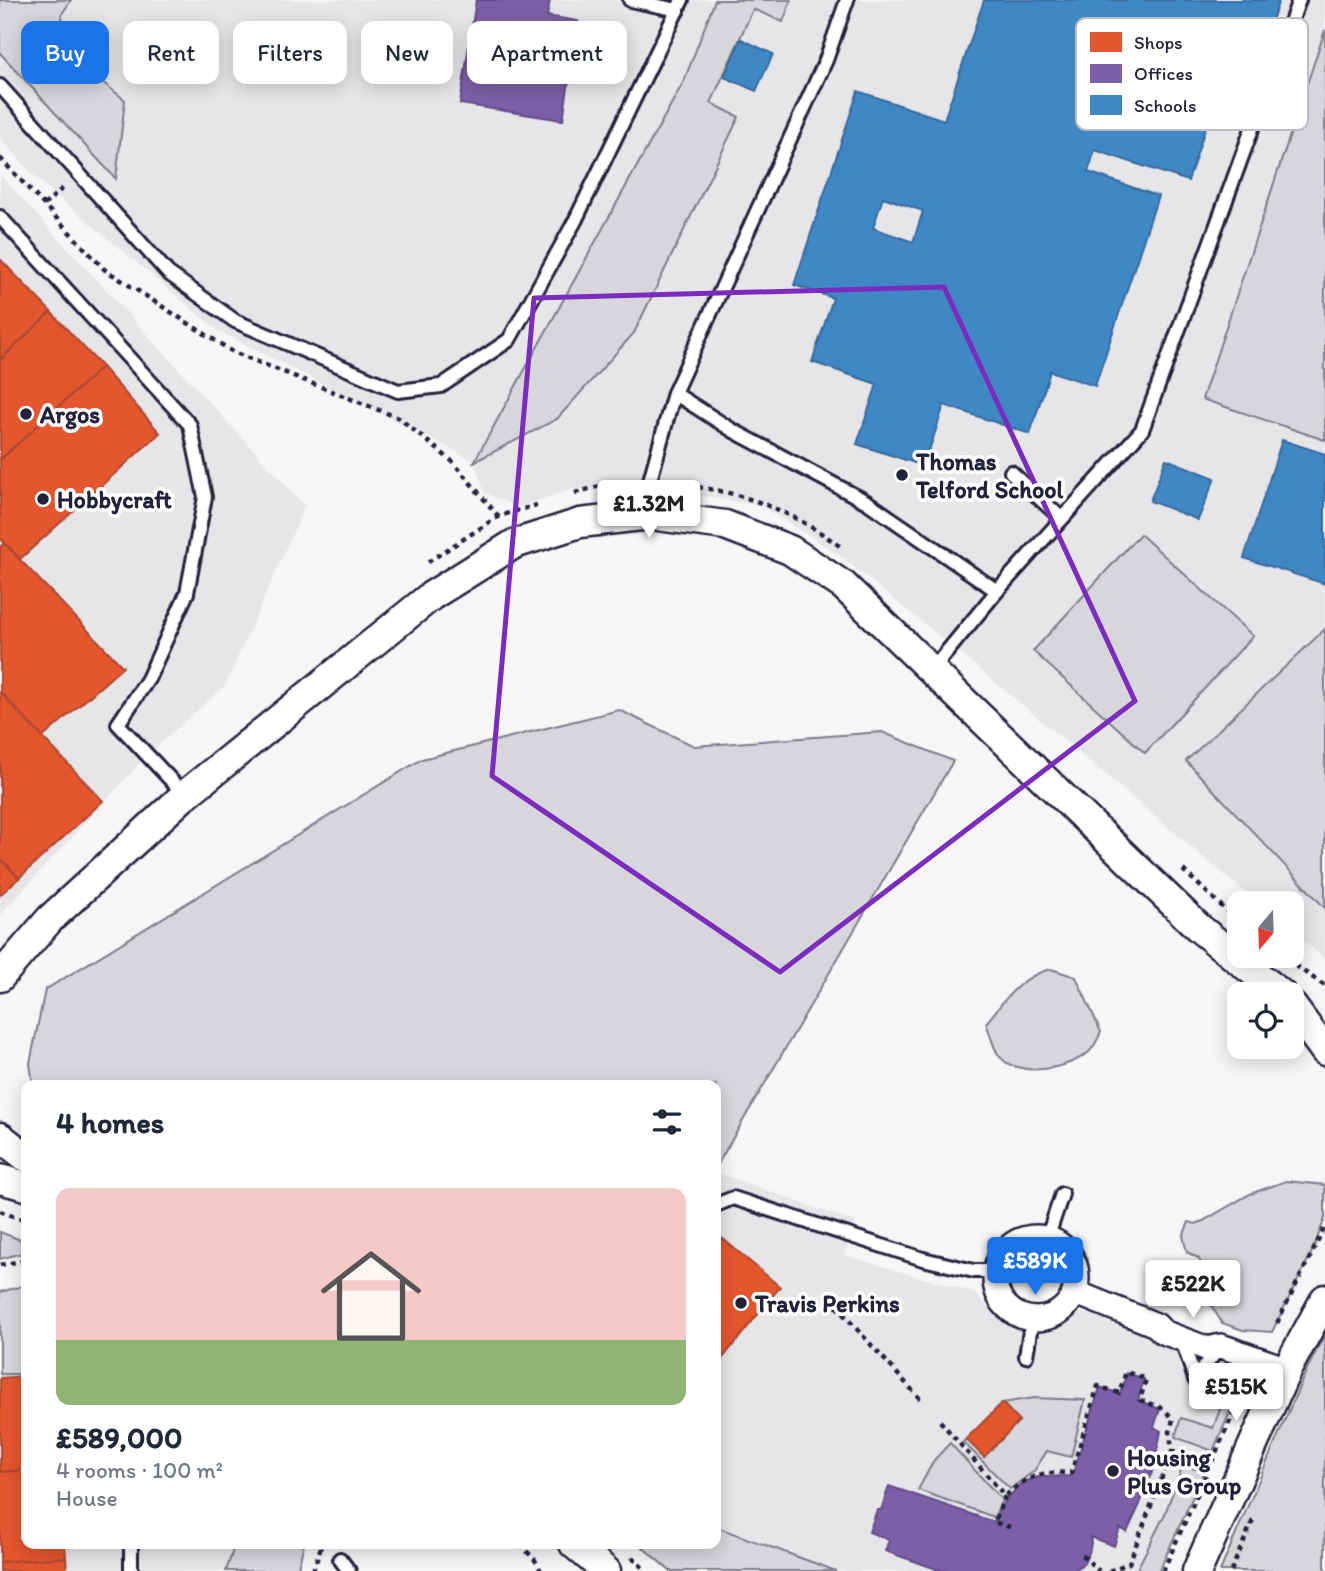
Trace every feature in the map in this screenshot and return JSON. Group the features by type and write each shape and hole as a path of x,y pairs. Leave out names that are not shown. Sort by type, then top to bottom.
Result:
{"street":[{"path":"0,977 50,919 185,795 431,596 514,544 580,523 650,515 725,524 790,550 845,586 1199,928 1266,982"},
{"path":"1304,1006 1325,1017"},
{"path":"1304,1022 1325,1051"},
{"path":"0,1137 21,1153"},
{"path":"0,1179 21,1185"},
{"path":"1035,1238 1047,1239 1069,1254 1075,1266 1074,1292 1068,1304 1045,1318 1019,1316 1008,1309 999,1298 995,1271 1005,1251 1014,1244 1035,1238"},
{"path":"1074,1292 1208,1349 1221,1346 1287,1369"},
{"path":"1196,1571 1287,1369 1325,1299"},
{"path":"1156,1325 1164,1320 1216,1339 1221,1346"},
{"path":"579,1549 600,1569"}],"lane":[{"path":"0,86 168,274 235,321 398,391 441,386 509,340 575,221 680,5 630,0"},
{"path":"650,515 649,484 674,393 826,60 847,0"},
{"path":"1292,18 1299,0"},
{"path":"931,671 996,591 1142,430 1252,130"},
{"path":"0,218 190,425 205,497 187,593 148,679 118,724 185,795"},
{"path":"674,393 732,430 867,502 996,591"},
{"path":"1011,472 1061,517"},
{"path":"1047,1239 1062,1194"},
{"path":"721,1203 733,1198 923,1259 974,1271 995,1271"},
{"path":"1026,1356 1032,1319"},
{"path":"1181,1339 1195,1379 1221,1346"},
{"path":"131,1549 131,1571"},
{"path":"340,1559 349,1571"}],"path":[{"path":"44,205 78,174"},
{"path":"1299,968 1325,986"},
{"path":"0,1211 21,1219"},
{"path":"0,1265 21,1261"},
{"path":"836,1306 923,1402"},
{"path":"1013,1528 994,1522 1005,1496 1024,1479 1051,1472 1071,1473 1098,1386 1119,1393 1126,1372 1146,1379 1140,1399 1164,1409 1173,1419 1170,1433 1172,1451 1129,1563 1109,1571"},
{"path":"940,1421 1005,1496"},
{"path":"1172,1451 1211,1464"},
{"path":"525,1549 541,1571"},
{"path":"1082,1555 1099,1571"}],"highlighted area":[{"path":"944,287 1135,701 780,972 492,776 534,298"}],"shaded area":[{"name":"Thomas Telford School","path":"0,0 1325,0 1325,959 1304,941 1304,891 1244,891 970,661 839,555 761,506 671,491 573,489 517,507 485,493 474,461 217,330 38,180 0,138"},
{"path":"0,0 71,0 62,14 62,21 21,21 21,76 0,53"},
{"path":"715,0 791,0 783,22 753,9 711,103 739,117 634,333 557,419 474,462 684,81"},
{"path":"1325,30 1325,440 1202,399 1292,130 1308,130 1308,81"},
{"path":"29,84 105,84 125,100 116,179"},
{"path":"0,175 305,506 225,686 147,755 0,915"},
{"path":"1140,534 1253,636 1145,753 1033,651"},
{"path":"1325,629 1325,908 1186,761"},
{"path":"619,710 694,746 882,732 953,761 721,1158 721,1080 32,1080 30,1063 45,990 422,759"},
{"path":"1051,969 1076,977 1101,1032 1090,1051 1070,1063 1043,1069 1016,1067 998,1054 986,1023 1022,983"},
{"path":"721,1174 855,1222 844,1255 972,1292 1006,1322 1049,1333 1056,1321 1068,1314 1086,1313 1232,1364 1246,1383 1159,1571 670,1571 644,1549 721,1549"},
{"path":"1286,1181 1325,1185 1325,1218 1312,1252 1272,1332 1243,1330 1222,1323 1211,1305 1205,1269 1198,1258 1187,1252 1183,1236 1189,1222 1196,1224 1250,1194"},
{"path":"0,1232 21,1240 21,1253 0,1259"},
{"path":"21,1286 21,1374 0,1374 0,1292"},
{"path":"1325,1334 1325,1571 1220,1571 1306,1371"},
{"path":"1213,1369 1244,1380 1213,1451 1175,1437 1181,1418 1213,1428 1228,1388 1207,1379"},
{"path":"0,1374 21,1374 21,1549 233,1549 226,1571 0,1571"},
{"path":"1034,1398 1085,1400 1071,1457 1047,1451 1034,1471 1010,1489 963,1442 966,1439 984,1457 1019,1421 1002,1403"},
{"path":"950,1443 1002,1500 994,1517 918,1490 934,1460"},
{"path":"1183,1465 1204,1472 1159,1571 1136,1571 1164,1516"},
{"path":"721,1529 836,1571 670,1571 645,1549 721,1549"},
{"path":"233,1549 303,1549 297,1571 226,1571"}],"building: Shops":[{"path":"0,259 51,312 0,360"},
{"name":"Argos","path":"51,312 102,367 0,460 0,360"},
{"name":"Hobbycraft","path":"102,367 160,433 20,559 0,538 0,460"},
{"path":"4,543 123,667 42,738 0,692 0,547"},
{"path":"0,692 103,801 19,878 0,858"},
{"path":"0,858 19,878 0,895"},
{"name":"Travis Perkins","path":"721,1237 780,1287 721,1361"},
{"path":"21,1376 21,1470 0,1472 0,1378"},
{"path":"1002,1403 1019,1421 984,1457 966,1439"},
{"path":"21,1470 21,1549 65,1549 66,1557 0,1562 0,1472"},
{"path":"66,1557 67,1571 0,1571 0,1562"}],"building: Offices":[{"path":"476,0 550,0 547,16 578,21 473,21"},
{"path":"467,58 467,84 568,84 563,120 460,104"},
{"name":"Housing Plus Group","path":"1127,1373 1144,1379 1138,1400 1160,1409 1154,1427 1161,1431 1154,1467 1127,1532 1120,1528 1114,1546 1090,1537 1089,1553 1084,1563 1074,1571 942,1571 885,1551 889,1540 869,1532 877,1510 881,1510 889,1486 994,1522 1000,1507 1022,1482 1038,1477 1072,1476 1100,1387 1120,1394"}],"building: Schools":[{"path":"984,0 1279,0 1273,18 1076,18 1076,130 1205,130 1188,181 1095,150 1088,172 1158,196 1095,386 1050,371 1030,434 944,405 924,466 857,444 877,384 812,362 833,298 794,285 858,91 944,120","holes":["883,197 923,211 913,242 873,228"]},
{"path":"741,39 773,54 756,91 724,77"},
{"path":"1282,440 1325,454 1325,584 1244,558"},
{"path":"1166,459 1215,478 1198,520 1150,501"}],"place":[{"name":"Argos","path":"26,414"},
{"name":"Thomas Telford School","path":"902,475"},
{"name":"Hobbycraft","path":"43,499"},
{"name":"Travis Perkins","path":"741,1303"},
{"name":"Housing Plus Group","path":"1113,1471"}]}
